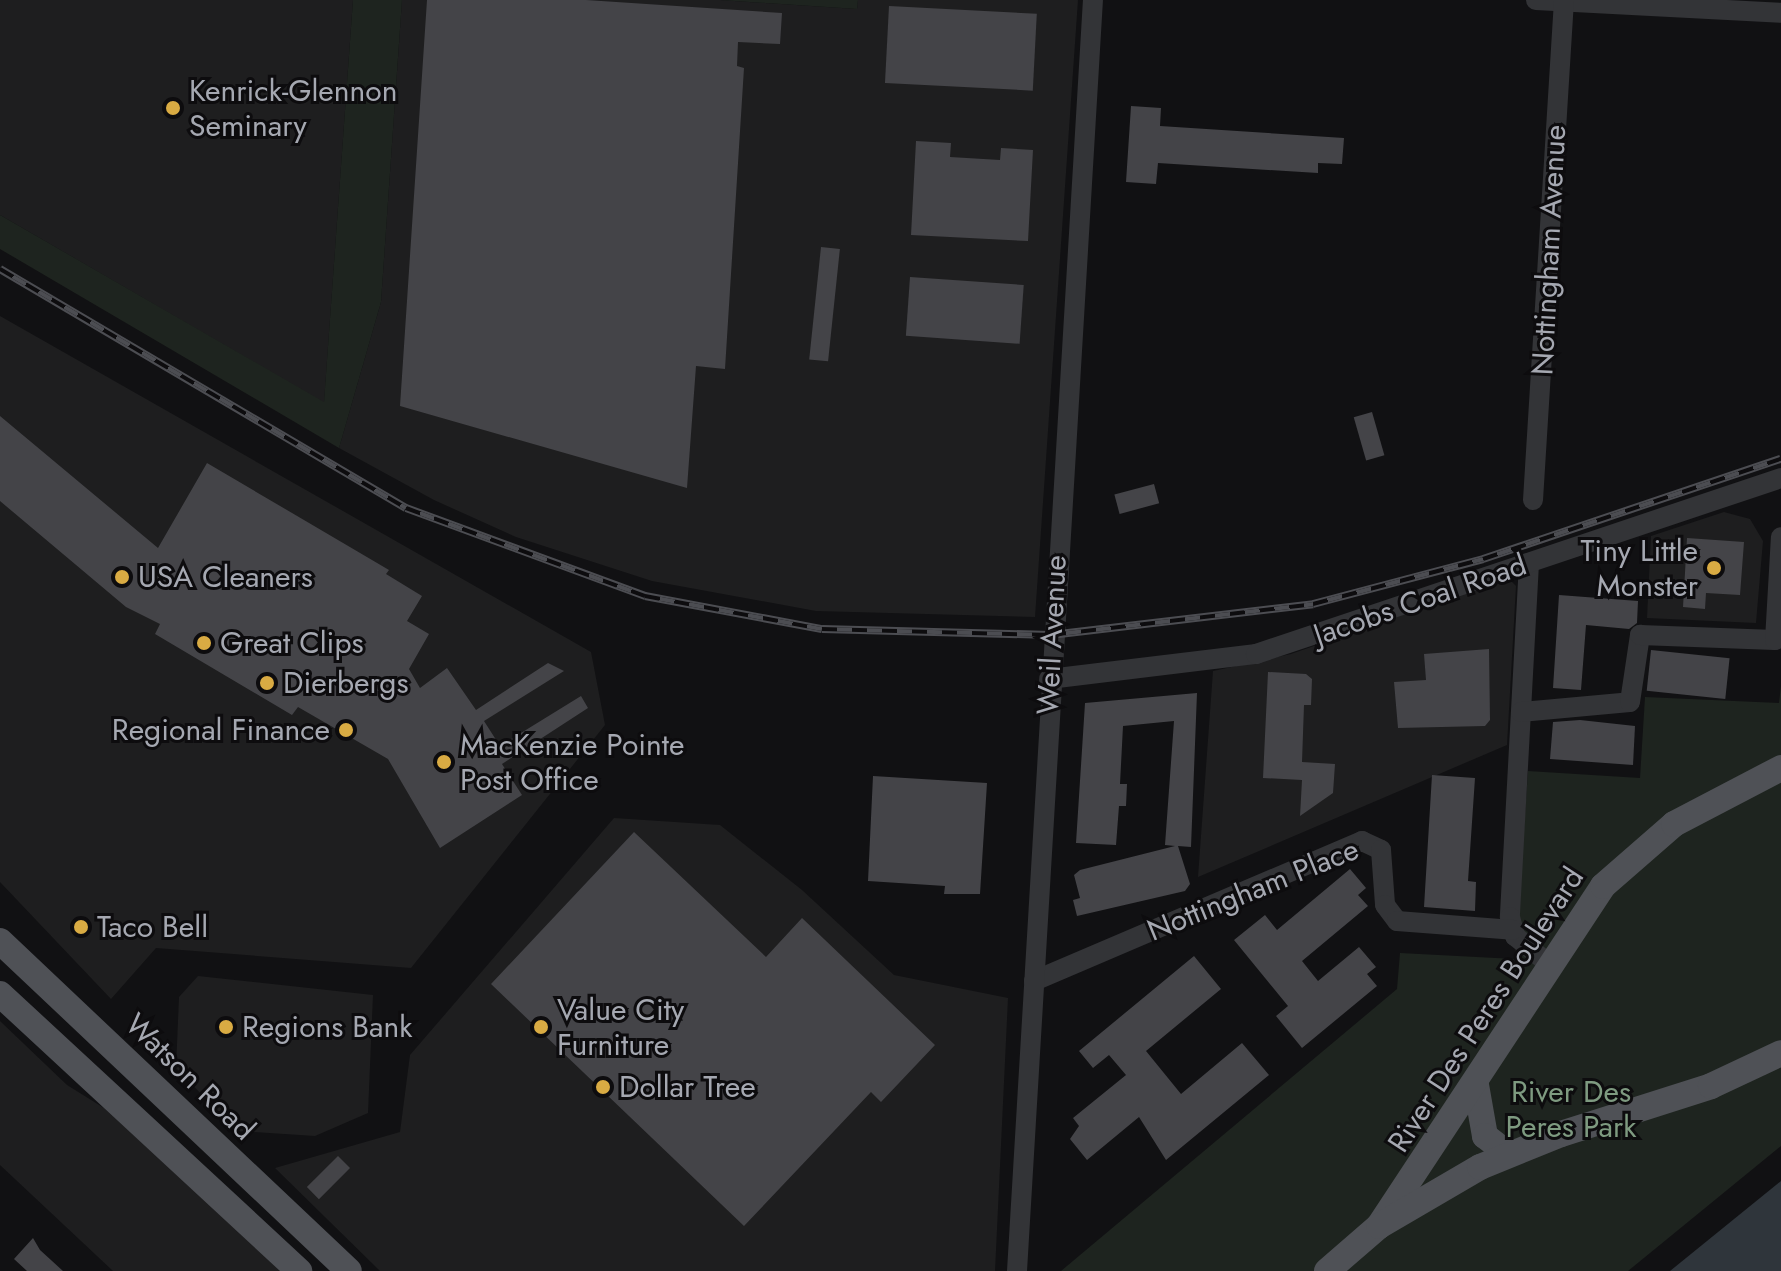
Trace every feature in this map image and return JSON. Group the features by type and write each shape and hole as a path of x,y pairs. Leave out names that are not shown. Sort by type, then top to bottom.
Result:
{"main road":[{"name":"River Des Peres Boulevard","path":"1379,1226 1476,1085 1584,909 1648,843 1705,804 1781,768"},
{"name":"Watson Road","path":"0,941 343,1265"},
{"path":"0,994 299,1271"},
{"name":"River Des Peres Boulevard","path":"1327,1271 1379,1226 1508,1154 1711,1086 1781,1053"},
{"path":"1476,1085 1485,1136 1508,1154"}],"street":[{"name":"Weil Avenue","path":"1017,1271 1049,679 1093,0"},
{"path":"1536,0 1781,13"},
{"name":"Nottingham Avenue","path":"1533,500 1564,1"},
{"name":"Jacobs Coal Road","path":"1049,679 1256,654 1781,478"},
{"path":"1521,712 1630,702 1640,635 1775,640 1781,537"},
{"path":"1529,563 1513,930 1549,964"},
{"name":"Nottingham Place","path":"1034,981 1362,841 1376,844 1381,850 1385,905 1397,921 1513,930"}],"shaded area":[{"name":"Kenrick-Glennon Seminary","path":"0,0 353,0 324,403 0,215"},
{"path":"402,0 720,0 857,9 858,0 1078,0 1035,617 816,611 652,581 516,537 434,500 339,448 381,302"},
{"path":"0,316 591,652 605,725 411,968 156,948 111,999 0,882"},
{"path":"1724,512 1750,519 1763,541 1756,623 1647,618 1651,536"},
{"path":"1508,578 1516,586 1507,745 1198,877 1213,671 1291,654"},
{"path":"614,818 720,825 802,890 894,975 1008,998 995,1271 380,1271 275,1168 400,1132 410,1055"},
{"path":"198,976 373,995 368,1113 315,1136 237,1131 176,1068 179,997"},
{"path":"0,1021 67,1085 104,1108 283,1271 113,1271 0,1165"},
{"path":"1781,1181 1781,1271 1670,1271"}],"green space":[{"path":"353,0 402,0 381,302 339,448 0,249 0,215 324,402"},
{"path":"720,0 858,0 857,9"},
{"name":"River Des Peres Park","path":"1781,686 1781,1146 1628,1271 1061,1271 1397,989 1400,953 1515,959 1528,771 1640,778 1645,697 1779,703"}],"building":[{"path":"427,0 586,0 782,13 780,44 738,42 737,66 744,68 725,369 696,366 687,488 400,406"},
{"path":"889,6 1037,14 1033,91 885,83"},
{"path":"1131,106 1161,108 1160,126 1344,138 1342,164 1318,163 1318,173 1158,163 1156,184 1126,182"},
{"path":"916,141 951,143 950,157 1000,160 1001,148 1033,150 1028,241 911,235"},
{"path":"821,247 840,249 828,361 809,359"},
{"path":"910,277 1024,285 1020,344 906,336"},
{"path":"1372,412 1384,455 1366,460 1354,417"},
{"path":"0,416 158,548 207,463 389,570 386,574 422,596 407,621 429,634 409,669 420,688 447,668 476,710 548,663 564,671 484,721 500,746 581,696 588,708 502,764 522,795 440,848 388,759 298,707 292,715 155,634 160,624 126,607 0,501"},
{"path":"1154,484 1159,503 1120,514 1114,495"},
{"name":"Tiny Little Monster","path":"1687,538 1744,542 1740,595 1706,593 1705,609 1683,607"},
{"path":"1559,595 1638,601 1637,623 1629,629 1586,625 1581,690 1553,688"},
{"path":"1489,649 1490,720 1485,726 1398,728 1394,682 1426,680 1424,654"},
{"path":"1651,650 1730,658 1725,699 1647,691"},
{"path":"1268,672 1306,674 1312,679 1311,705 1304,705 1302,762 1335,764 1333,793 1300,816 1302,780 1263,778"},
{"path":"1197,693 1191,847 1178,846 1190,884 1185,891 1077,916 1073,900 1080,898 1074,875 1080,870 1175,846 1165,845 1174,721 1123,726 1120,784 1127,784 1126,806 1119,806 1116,845 1076,843 1085,703"},
{"path":"1580,720 1635,726 1633,765 1550,759 1553,722"},
{"path":"1432,775 1475,778 1468,881 1476,882 1475,911 1424,907"},
{"path":"873,776 987,783 980,894 944,894 945,886 868,881"},
{"path":"634,832 766,957 802,918 935,1045 881,1102 871,1092 744,1226 491,984"},
{"path":"1350,869 1366,888 1358,895 1368,906 1302,961 1318,981 1359,947 1376,967 1367,974 1377,986 1302,1048 1276,1016 1288,1006 1234,940 1265,915 1277,930"},
{"path":"1194,956 1221,989 1146,1051 1181,1094 1242,1043 1269,1075 1166,1160 1139,1117 1087,1160 1070,1139 1079,1126 1073,1118 1126,1075 1109,1055 1093,1068 1079,1051"},
{"path":"338,1156 350,1168 319,1199 307,1187"},
{"path":"33,1238 40,1250 63,1271 27,1271 14,1259"}],"railway":[{"path":"0,269 406,508 645,596 822,629 1051,635 1313,604 1483,559 1781,459"}],"place":[{"name":"Kenrick-Glennon Seminary","path":"173,108"},
{"name":"Tiny Little Monster","path":"1714,568"},
{"name":"USA Cleaners","path":"122,577"},
{"name":"Great Clips","path":"204,643"},
{"name":"Dierbergs","path":"267,683"},
{"name":"Regional Finance","path":"346,730"},
{"name":"MacKenzie Pointe Post Office","path":"444,762"},
{"name":"Taco Bell","path":"81,927"},
{"name":"Regions Bank","path":"226,1027"},
{"name":"Value City Furniture","path":"541,1027"},
{"name":"Dollar Tree","path":"603,1087"}]}
